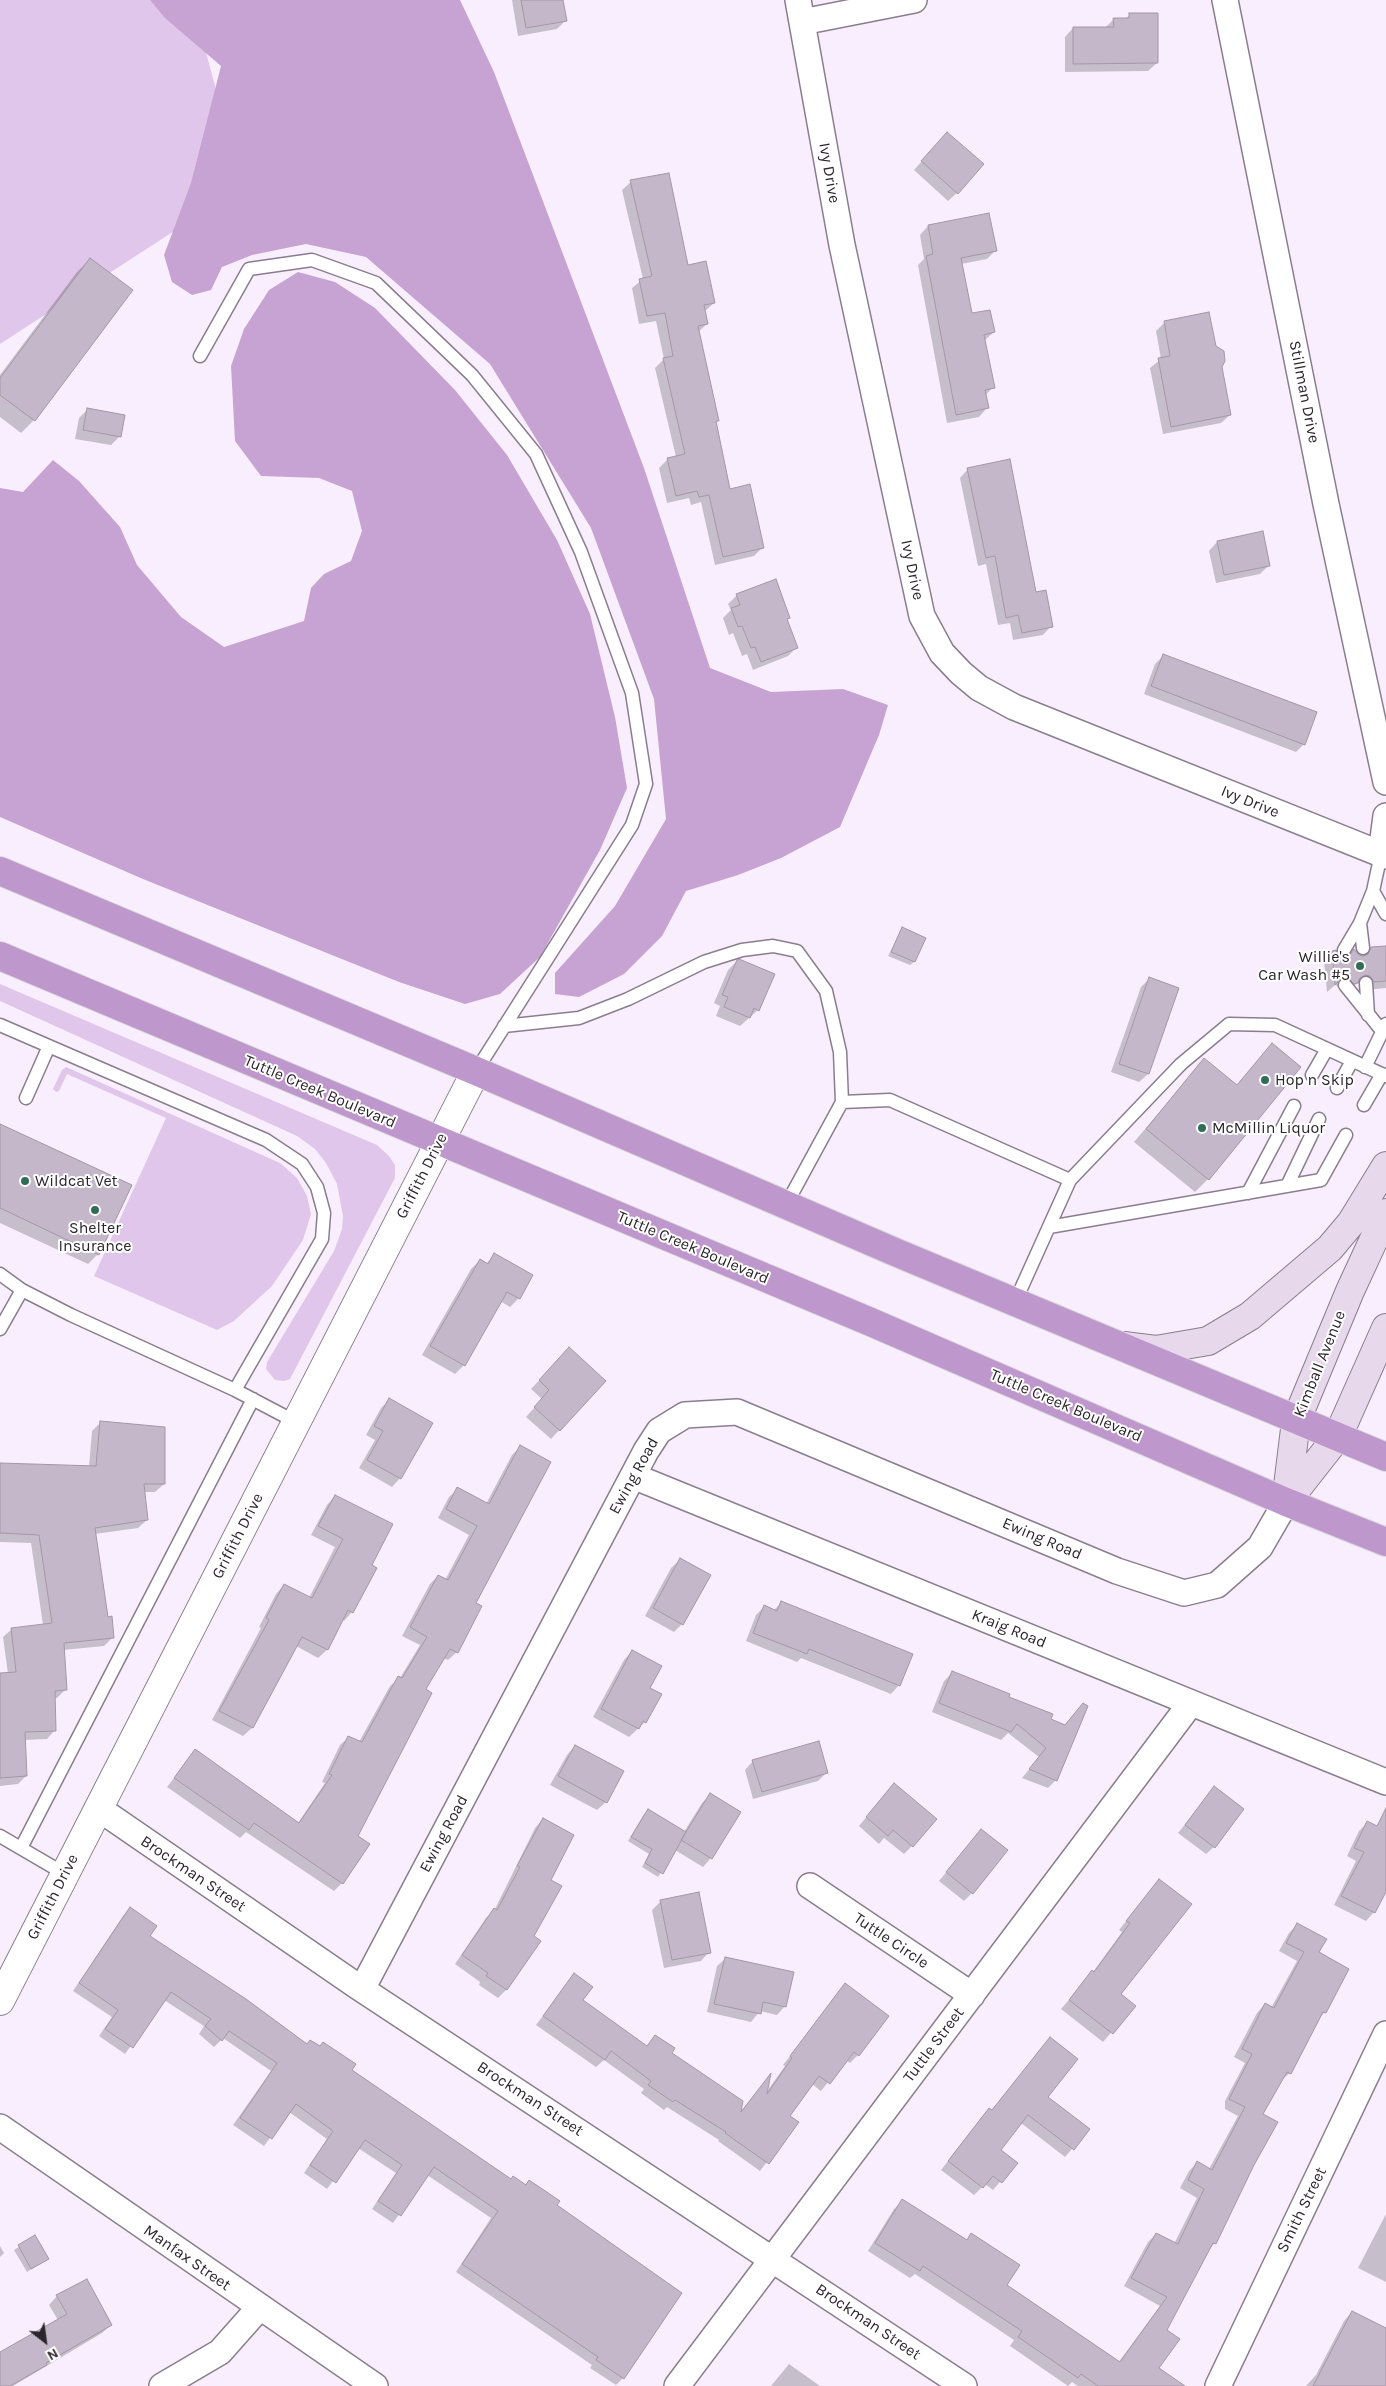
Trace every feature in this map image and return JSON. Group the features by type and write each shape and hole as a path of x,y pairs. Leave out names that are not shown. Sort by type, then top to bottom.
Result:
{"highway":[{"path":"0,871 476,1071 786,1205 1296,1421 1386,1456"},
{"name":"Tuttle Creek Boulevard","path":"0,956 873,1323 1286,1502 1386,1542"}],"main road":[{"path":"1120,1346 1156,1350 1208,1341 1250,1316 1330,1248 1351,1223 1386,1166"},
{"name":"Kimball Avenue","path":"1286,1502 1296,1421 1350,1291 1386,1213"},
{"path":"1286,1502 1338,1436 1386,1328"}],"street":[{"path":"800,11 914,0"},
{"name":"Stillman Drive","path":"1226,0 1324,495 1386,782"},
{"name":"Ivy Drive","path":"800,11 842,245 922,616 942,652 961,673 979,688 1014,707 1384,855"},
{"path":"1384,855 1386,816"},
{"name":"Griffith Drive","path":"0,2001 476,1071"},
{"name":"Ewing Road","path":"362,1989 633,1476 659,1432 685,1415 738,1412 1117,1571 1184,1593 1217,1585 1239,1566 1260,1547 1286,1502"},
{"name":"Kraig Road","path":"633,1476 1386,1782"},
{"name":"Tuttle Street","path":"677,2386 1191,1703"},
{"name":"Brockman Street","path":"98,1808 362,1989 964,2386"},
{"name":"Tuttle Circle","path":"810,1886 972,1996"},
{"name":"Smith Street","path":"1218,2386 1386,2034"},
{"name":"Manfax Street","path":"0,2127 259,2308 375,2386"},
{"path":"162,2386 220,2352 259,2308"}],"lane":[{"path":"200,356 249,269 312,260 376,283 472,375 536,454 581,552 632,692 646,784 632,825 476,1071"},
{"path":"1344,950 1360,923 1374,891 1384,855"},
{"path":"1374,891 1386,914"},
{"path":"1360,923 1363,948"},
{"path":"504,1026 579,1018 628,999 704,962 742,950 773,946 797,951 826,991 840,1052 842,1102 786,1205"},
{"path":"1366,983 1368,1015"},
{"path":"1345,984 1368,1015 1384,1028 1365,1067"},
{"path":"1015,1302 1070,1180 1181,1064 1229,1024 1275,1025 1384,1075 1364,1104"},
{"path":"0,1025 266,1140 302,1164 317,1187 324,1213 322,1239 235,1390"},
{"path":"26,1098 49,1046"},
{"path":"1312,1074 1327,1049"},
{"path":"1337,1088 1352,1061"},
{"path":"842,1102 890,1100 1070,1180"},
{"path":"1248,1193 1294,1106"},
{"path":"1287,1186 1319,1120"},
{"path":"1049,1227 1321,1180 1346,1134"},
{"path":"0,1274 22,1290 71,1315 235,1390 296,1422"},
{"path":"0,1329 22,1290"},
{"path":"21,1848 253,1399"},
{"path":"0,1836 65,1874"}],"shaded area":[{"path":"0,0 192,0 242,187 0,344"},
{"path":"150,0 460,0 494,72 644,468 710,668 771,692 843,689 888,705 879,735 840,827 781,858 738,875 686,891 662,936 624,974 579,997 555,994 555,973 615,906 666,819 654,699 591,528 490,364 366,257 306,244 252,255 222,267 211,290 192,295 172,282 164,255 191,183 221,66 165,18"},
{"path":"298,272 335,282 375,308 455,390 507,455 557,540 590,614 615,717 627,788 600,850 540,957 500,994 465,1004 399,982 143,879 0,817 0,488 23,492 53,460 79,481 120,527 137,565 181,617 224,647 304,621 311,588 324,574 351,561 362,531 352,491 319,478 261,476 235,441 231,366 244,329 269,290"},
{"path":"0,984 377,1145 389,1156 395,1165 395,1178 290,1379 284,1381 275,1380 266,1369 267,1362 334,1251 342,1229 343,1216 337,1184 326,1163 315,1149 297,1136 0,1001"},
{"path":"66,1067 280,1163 297,1178 307,1196 311,1214 303,1240 272,1286 234,1321 217,1330 94,1276 166,1118 67,1074 59,1091 56,1092 53,1089 62,1070"}],"building":[{"path":"521,0 563,0 567,21 526,28"},
{"path":"1129,13 1158,13 1158,63 1073,64 1073,27 1114,27 1113,18 1129,18"},
{"path":"947,132 984,164 958,194 921,161"},
{"path":"669,173 688,265 706,261 715,303 704,305 708,324 698,326 719,421 716,421 730,489 750,484 764,548 723,557 709,495 699,497 697,491 676,496 667,458 685,454 663,358 673,356 665,313 647,316 639,279 652,276 630,180"},
{"path":"989,213 997,251 961,258 972,313 990,310 995,332 984,335 995,388 985,390 989,408 956,415 926,256 933,254 928,225"},
{"path":"90,258 133,290 35,421 0,395 0,378"},
{"path":"1209,312 1216,346 1224,351 1225,361 1222,367 1231,415 1171,427 1158,358 1170,356 1164,321"},
{"path":"87,408 125,415 121,437 83,430"},
{"path":"1010,459 1036,592 1046,590 1053,627 1022,633 1018,615 1006,618 995,556 986,558 967,468"},
{"path":"1263,531 1270,566 1224,575 1217,541"},
{"path":"776,579 790,618 787,619 798,648 761,662 755,647 751,648 742,626 738,627 731,608 740,605 736,594"},
{"path":"1163,654 1317,712 1305,745 1151,686"},
{"path":"902,927 926,938 915,962 891,952"},
{"name":"Willie's Car Wash #5","path":"1386,946 1386,981 1374,982 1370,976 1365,975 1359,979 1358,983 1354,984 1344,977 1335,985 1332,951 1336,950 1339,957 1344,958 1348,957 1354,949 1359,955 1363,956 1368,954 1371,947"},
{"path":"739,959 775,974 759,1011 754,1008 750,1018 724,1007 728,997 722,995"},
{"path":"1149,977 1179,988 1149,1074 1119,1064"},
{"path":"1272,1043 1301,1067 1209,1180 1146,1129 1204,1058 1237,1085"},
{"path":"0,1124 132,1185 99,1255 0,1208"},
{"path":"494,1253 533,1275 520,1299 507,1292 465,1366 430,1346 480,1259 488,1264"},
{"path":"569,1347 606,1381 560,1431 534,1407 549,1390 539,1380"},
{"path":"389,1398 433,1423 401,1479 367,1460 383,1431 374,1426"},
{"path":"100,1421 165,1427 165,1484 144,1484 148,1520 95,1528 108,1617 112,1616 114,1638 64,1643 67,1690 55,1691 56,1731 25,1732 27,1776 0,1778 0,1673 16,1672 11,1628 52,1623 39,1535 0,1533 0,1463 96,1466"},
{"path":"520,1445 551,1462 476,1603 482,1606 458,1653 450,1649 426,1689 432,1693 358,1836 370,1844 343,1884 254,1823 249,1830 174,1778 195,1749 299,1823 332,1775 329,1774 348,1736 362,1742 398,1676 402,1678 427,1637 410,1627 438,1575 448,1580 477,1526 446,1509 457,1487 489,1504"},
{"path":"335,1495 393,1524 372,1565 377,1568 353,1613 348,1610 328,1650 302,1637 253,1728 219,1711 269,1620 266,1618 284,1584 312,1598 343,1539 318,1526"},
{"path":"680,1558 711,1575 683,1625 653,1608"},
{"path":"781,1601 913,1654 900,1686 809,1649 807,1654 753,1633 764,1605 777,1611"},
{"path":"632,1650 662,1666 650,1688 662,1694 646,1723 643,1721 639,1729 601,1709"},
{"path":"952,1671 1010,1694 1009,1697 1053,1714 1051,1719 1065,1725 1083,1703 1088,1706 1057,1781 1029,1769 1046,1748 1017,1724 1011,1732 939,1703"},
{"path":"819,1741 828,1773 762,1792 752,1760"},
{"path":"575,1745 624,1771 607,1803 558,1776"},
{"path":"894,1783 937,1819 913,1847 893,1830 888,1836 866,1817"},
{"path":"1214,1786 1244,1809 1215,1848 1185,1825"},
{"path":"710,1793 741,1812 712,1859 681,1840"},
{"path":"1386,1808 1386,1892 1375,1913 1341,1896 1364,1852 1354,1848 1367,1821 1377,1826"},
{"path":"648,1809 686,1832 663,1874 645,1863 652,1849 631,1837"},
{"path":"543,1818 574,1835 551,1880 562,1886 534,1936 541,1941 507,1990 486,1976 488,1973 462,1955 494,1908 497,1910 520,1867 517,1866"},
{"path":"981,1829 1008,1850 973,1894 946,1872"},
{"path":"1159,1879 1192,1904 1121,1994 1136,2006 1113,2034 1069,2000 1092,1970 1094,1972 1130,1923 1126,1921"},
{"path":"699,1892 711,1953 672,1960 660,1900"},
{"path":"130,1907 157,1926 150,1936 246,1999 307,2044 310,2040 320,2046 323,2042 356,2064 352,2070 511,2179 513,2176 526,2185 529,2180 560,2201 557,2205 682,2293 624,2379 596,2360 598,2357 462,2264 498,2211 434,2167 401,2216 378,2201 402,2165 365,2140 336,2183 310,2165 333,2131 296,2104 272,2139 240,2118 277,2063 229,2031 222,2041 205,2026 211,2019 171,1992 133,2048 105,2029 118,2010 79,1983"},
{"path":"1297,1923 1327,1939 1319,1952 1349,1969 1326,2013 1323,2012 1291,2074 1287,2072 1263,2114 1278,2122 1254,2165 1216,2244 1213,2243 1167,2330 1180,2339 1159,2368 1185,2386 1098,2386 1081,2374 1078,2378 1018,2337 1022,2331 923,2266 920,2271 875,2243 902,2199 967,2240 971,2233 1020,2265 1007,2285 1120,2362 1167,2297 1131,2278 1156,2233 1178,2244 1204,2189 1188,2180 1197,2161 1212,2170 1245,2107 1229,2099 1252,2054 1242,2049 1265,2003 1274,2008 1304,1952 1286,1943"},
{"path":"725,1957 794,1972 786,2007 763,2002 761,2014 714,2004"},
{"path":"574,1973 593,1987 583,2000 647,2046 655,2035 675,2048 672,2053 743,2101 741,2112 771,2073 767,2094 792,2058 790,2056 845,1983 889,2016 859,2056 854,2052 830,2084 819,2076 790,2116 799,2122 769,2164 726,2132 675,2100 673,2102 648,2085 651,2081 611,2051 605,2060 543,2016"},
{"path":"1050,2037 1078,2059 1048,2097 1090,2129 1074,2150 1028,2115 1001,2150 1018,2163 1002,2183 993,2176 983,2188 948,2161 989,2108 992,2110"},
{"path":"35,2235 49,2259 31,2269 18,2245"},
{"path":"87,2279 112,2325 10,2386 0,2386 0,2352 67,2314 56,2295"},
{"path":"1352,2311 1386,2328 1386,2386 1313,2386"}],"place":[{"name":"Willie's Car Wash #5","path":"1360,966"},
{"name":"Hop n Skip","path":"1265,1080"},
{"name":"McMillin Liquor","path":"1202,1128"},
{"name":"Wildcat Vet","path":"25,1181"},
{"name":"Shelter Insurance","path":"95,1210"}]}
